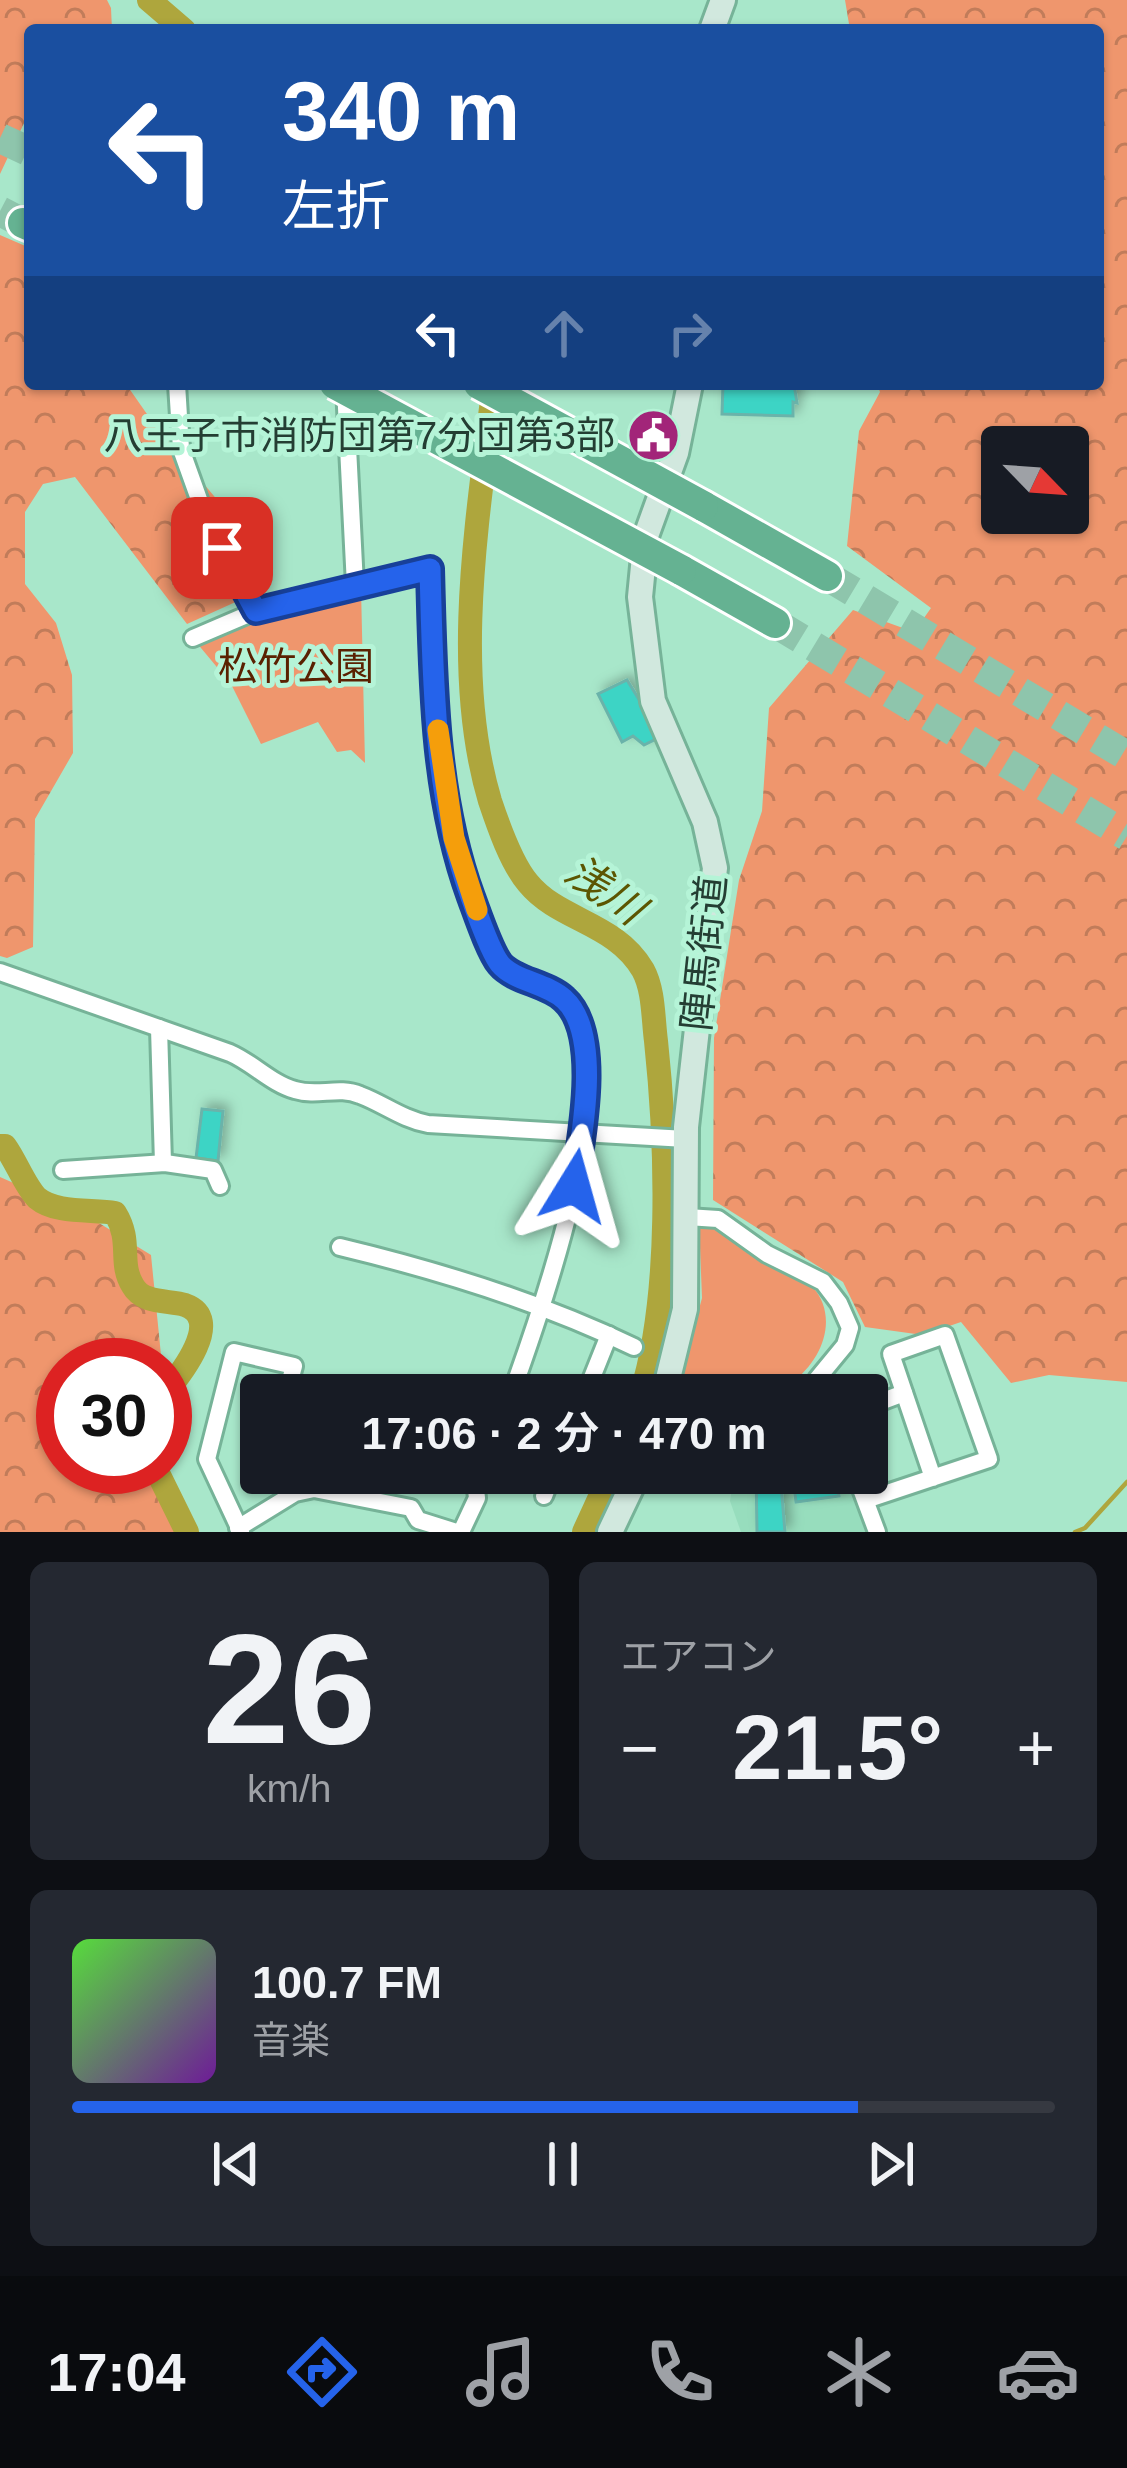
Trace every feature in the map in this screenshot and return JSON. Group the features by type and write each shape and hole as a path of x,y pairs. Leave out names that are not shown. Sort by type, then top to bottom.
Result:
{"highway":[{"path":"346,390 775,623"},
{"path":"490,390 827,576"}],"main road":[{"name":"陣馬街道","path":"670,1374 682,1328 687,1217 682,1139 715,868 705,822 653,701 640,597 646,536 676,452 689,390"},
{"path":"610,1532 628,1494"}],"street":[{"path":"177,390 181,449 205,516 256,611"},
{"path":"345,390 355,585"},
{"path":"193,638 256,611 430,569 437,723 454,838 471,896 501,966 550,989 573,1009 586,1065 583,1132 574,1186 542,1308 518,1374"},
{"path":"0,972 250,1061 284,1087 315,1094 339,1089 356,1092 405,1120 682,1139"},
{"path":"159,1028 163,1163"},
{"path":"63,1170 163,1163 213,1170 220,1186"},
{"path":"687,1217 718,1220 767,1254 824,1282 850,1328 845,1345 821,1374"},
{"path":"340,1247 542,1308 634,1346"},
{"path":"593,1374 609,1335"},
{"path":"866,1500 933,1478 989,1459 945,1335 891,1354 933,1478"},
{"path":"292,1374 294,1366 234,1352 207,1459 240,1530 292,1494"},
{"path":"888,1399 904,1393"},
{"path":"354,1494 411,1508 418,1520 459,1532 477,1494"},
{"path":"864,1494 877,1532"}],"shaded area":[{"path":"731,1494 863,1494 877,1532 741,1532"}],"green space":[{"path":"0,0 107,0 112,24 24,24 24,123 0,174"},
{"path":"845,0 1127,0 1127,1382 1049,1375 1011,1383 961,1322 923,1335 865,1327 843,1282 713,1200 714,1038 739,880 762,811 769,708 853,610 914,632 931,608 847,546 859,431 879,390 1104,390 1104,24 849,24"},
{"path":"0,235 24,245 24,390 130,390 235,521 240,600 187,624 75,477 43,484 25,512 25,584 56,623 72,675 73,753 35,819 33,947 7,958 0,956"},
{"name":"松竹公園","path":"361,588 365,763 351,750 337,752 318,722 261,744 231,684 196,642 257,615"},
{"path":"0,1177 86,1215 151,1255 159,1338 36,1338 36,1494 165,1494 171,1518 182,1532 0,1532"},
{"path":"699,1222 734,1235 807,1281 825,1311 819,1351 802,1374 682,1374 702,1298"}],"building":[{"path":"723,390 795,390 793,416 722,414"},
{"path":"627,680 656,739 644,745 633,736 622,742 598,694"},
{"path":"202,1109 223,1111 218,1161 196,1158"},
{"path":"756,1494 782,1494 785,1532 757,1532"},
{"path":"795,1494 839,1494 839,1496 796,1502"}],"waterway":[{"name":"浅川","path":"149,0 177,24"},
{"name":"浅川","path":"493,390 471,593 472,699 478,751 497,821 522,875 555,906 618,942 643,970 649,986 663,1126 664,1220 658,1312 646,1374"},
{"path":"0,1146 5,1146 33,1193 45,1203 115,1213 123,1233 126,1269 137,1292 196,1312 200,1334 192,1354"},
{"path":"1075,1532 1085,1528 1127,1482"},
{"path":"168,1494 187,1532"},
{"name":"浅川","path":"584,1532 601,1494"}],"tunnel":[{"path":"0,138 24,149"},
{"path":"0,211 23,223"},
{"path":"827,576 1127,756"},
{"path":"775,623 1127,836"}],"slow traffic":[{"path":"438,730 454,838 477,910"}],"place":[{"name":"八王子市消防団第7分団第3部","path":"654,435"}],"route":[{"path":"222,548 256,611 430,569 439,740 454,838 471,896 501,966 565,999 581,1033 586,1092 574,1186"}]}
